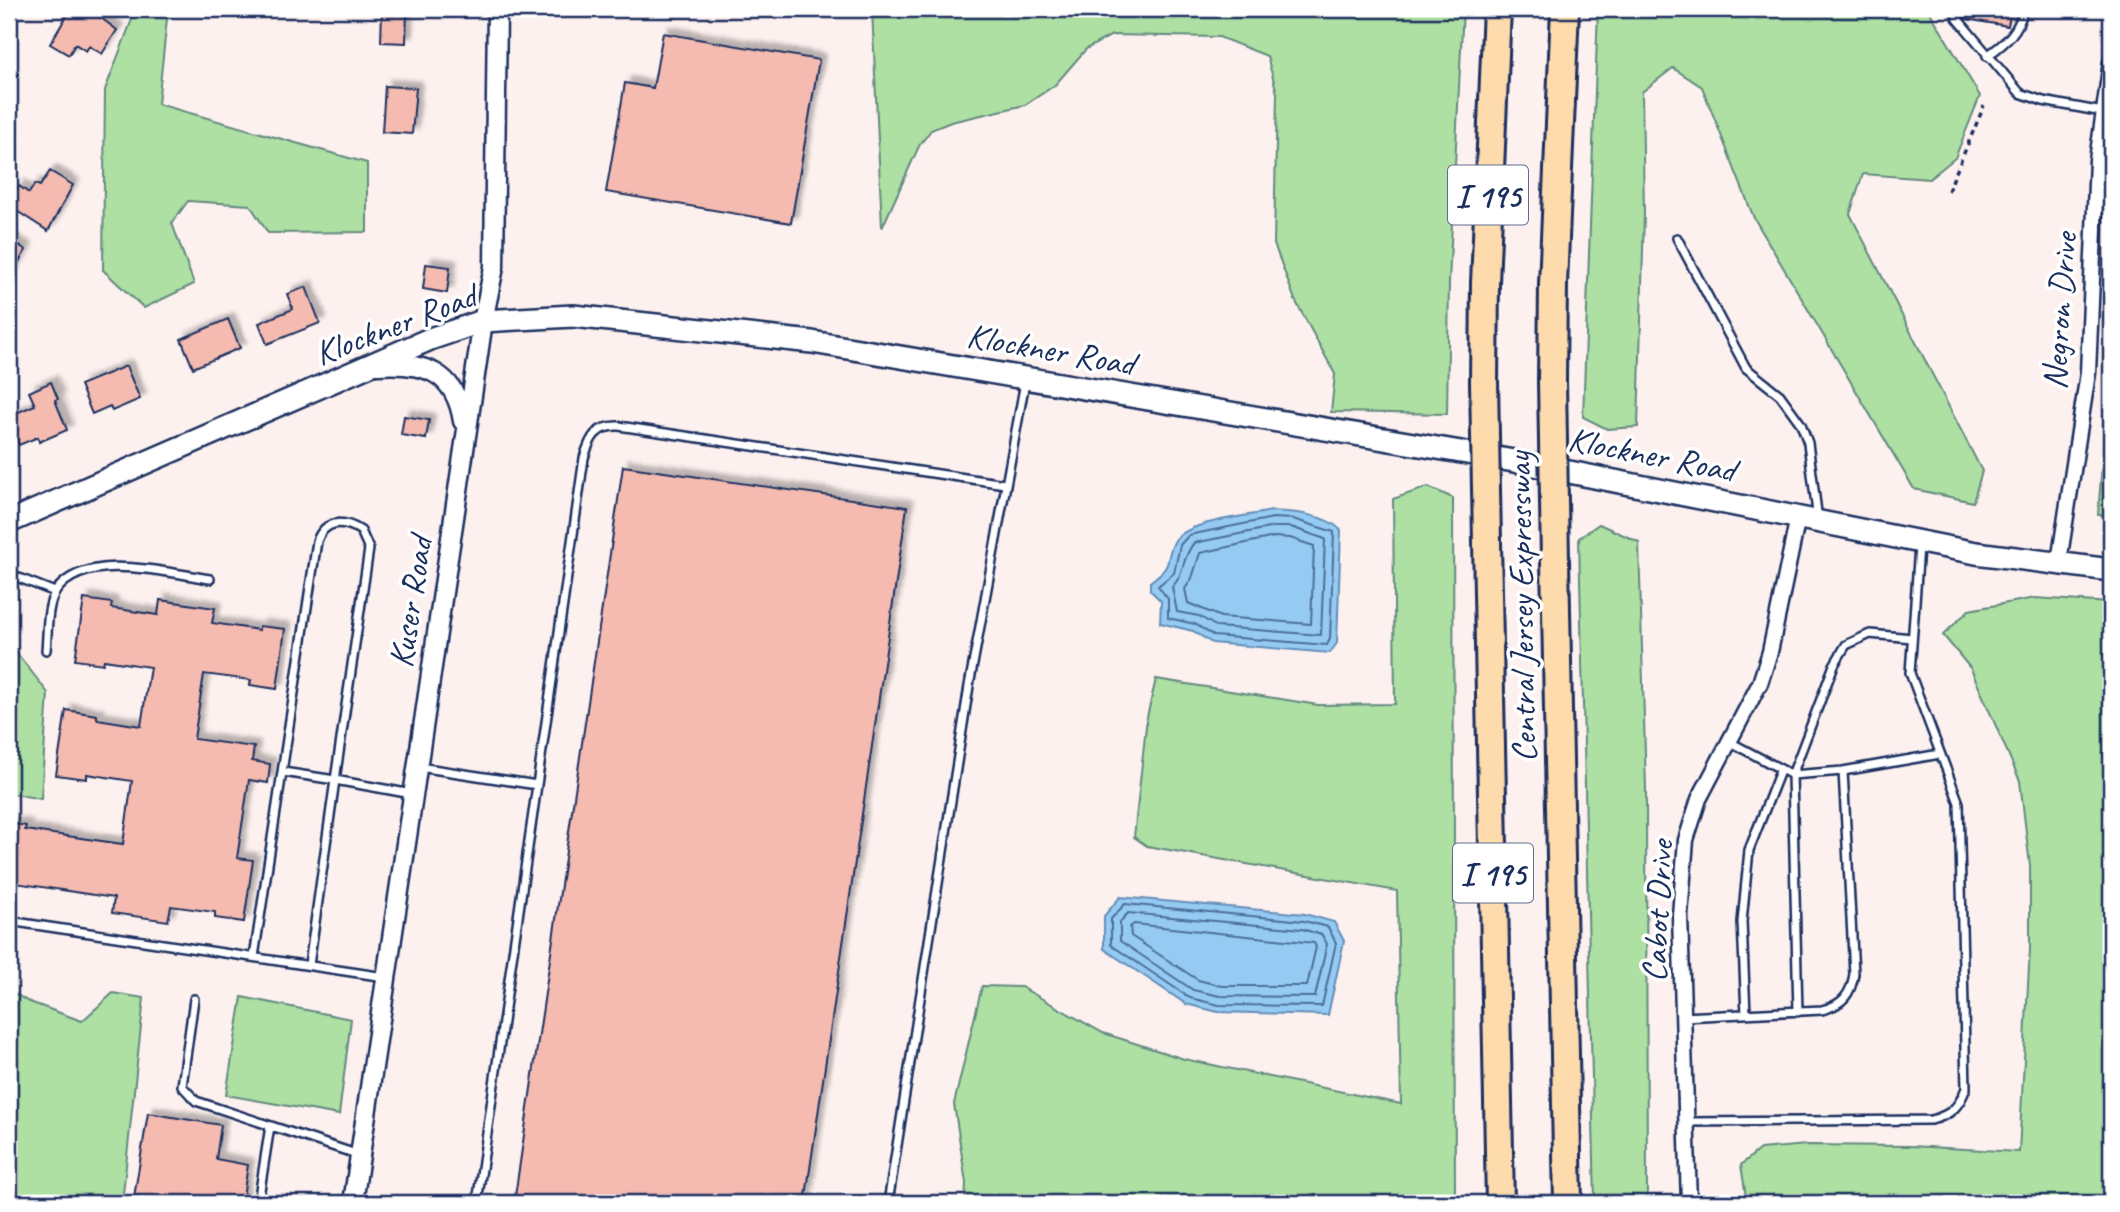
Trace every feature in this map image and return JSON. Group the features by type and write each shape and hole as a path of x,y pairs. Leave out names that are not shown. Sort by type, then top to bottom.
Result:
{"highway":[{"name":"Central Jersey Expressway","path":"1497,9 1485,284 1484,382 1500,1203"},
{"name":"Central Jersey Expressway","path":"1565,9 1558,145 1552,381 1568,1203"}],"main road":[{"name":"Klockner Road","path":"9,522 430,339 483,321 573,316 697,327 812,342 1514,461 1976,553 2111,570"}],"street":[{"name":"Kuser Road","path":"353,1203 483,321 494,267 497,9"},
{"name":"Negron Drive","path":"2059,562 2088,373 2097,160 2111,62"},
{"path":"370,365 401,363 432,370 445,378 460,400 466,444"},
{"name":"Cabot Drive","path":"1689,1203 1680,915 1686,840 1699,799 1760,683 1808,519"}],"lane":[{"path":"750,9 771,12 779,9"},
{"path":"1954,9 1957,18 2020,93 2043,101 2104,113"},
{"path":"1987,56 2010,40 2019,27 2024,9"},
{"path":"1677,238 1746,368 1780,395 1801,424 1808,443 1808,519"},
{"path":"888,1203 969,686 1026,378"},
{"path":"477,1203 584,458 589,441 596,431 607,426 619,426 1005,484"},
{"path":"254,957 317,541 324,526 332,523 345,524 361,531 369,549 309,965"},
{"path":"1687,1122 1931,1120 1954,1111 1962,1099 1966,1088 1959,803 1910,673 1919,542"},
{"path":"47,650 51,604 55,592 66,581 87,571 126,567 210,579"},
{"path":"9,574 55,592"},
{"path":"1798,1012 1792,775 1834,664 1846,645 1870,634 1912,638"},
{"path":"1730,741 1780,771 1792,775 1843,771 1940,754"},
{"path":"416,767 537,785"},
{"path":"1746,1014 1742,922 1749,850 1780,771"},
{"path":"1683,1017 1798,1012 1835,1007 1846,998 1852,988 1854,974 1843,771"},
{"path":"284,772 413,794"},
{"path":"9,921 385,978"},
{"path":"194,999 182,1086 196,1101 360,1156"},
{"path":"258,1203 270,1126"}],"path":[{"path":"1948,191 1984,106"}],"green space":[{"path":"126,9 168,9 158,104 367,163 367,232 268,233 250,205 188,201 172,223 194,284 144,308 103,270 105,90 134,14"},
{"path":"872,9 1463,9 1449,282 1447,414 1331,412 1335,374 1295,300 1274,244 1277,93 1267,56 1219,37 1112,35 1086,49 1055,85 1025,105 951,122 931,130 919,146 882,228"},
{"path":"1598,9 1928,9 1980,96 1955,158 1929,179 1863,174 1850,214 1982,471 1973,502 1914,489 1754,218 1702,87 1673,68 1642,92 1644,214 1638,427 1607,429 1583,417"},
{"path":"2111,352 2111,514 2098,515 2110,361"},
{"path":"1428,487 1453,498 1455,1203 965,1203 966,1183 954,1104 982,986 1021,987 1103,1033 1184,1059 1401,1104 1397,891 1147,846 1134,837 1147,717 1156,679 1318,705 1395,704 1393,499"},
{"path":"1599,524 1639,542 1646,789 1647,1203 1595,1203 1579,538"},
{"path":"2035,598 2111,603 2111,1203 1747,1203 1741,1165 1760,1149 1807,1145 1910,1146 2019,1152 2030,948 2030,866 2020,781 1971,669 1943,635 1969,610"},
{"path":"9,643 48,693 41,799 9,793"},
{"path":"9,990 27,1001 82,1021 113,993 144,998 122,1203 9,1203"},
{"path":"242,997 351,1019 339,1115 226,1095"}],"water":[{"path":"1272,511 1318,517 1341,530 1337,643 1330,653 1212,643 1193,631 1160,623 1161,601 1150,590 1150,582 1166,566 1174,542 1180,535 1204,524"},
{"path":"1120,897 1305,914 1334,922 1344,941 1328,1015 1218,1012 1186,1004 1104,949 1104,916"}],"building":[{"path":"71,9 89,9 117,30 102,54 89,46 86,51 75,44 69,55 50,44"},
{"path":"382,9 407,9 406,43 381,42"},
{"path":"1960,9 2011,9 2008,26 1966,19"},
{"path":"663,33 819,60 791,223 606,192 625,83 653,88"},
{"path":"385,86 416,88 412,134 382,132"},
{"path":"50,171 73,185 48,231 9,206 9,202 19,186 29,193 35,184 40,186"},
{"path":"9,239 26,250 9,278"},
{"path":"426,264 450,267 447,293 423,289"},
{"path":"306,287 320,323 267,344 259,323 293,309 287,294"},
{"path":"228,319 240,348 193,368 181,339"},
{"path":"126,366 140,399 112,411 110,406 92,414 80,385"},
{"path":"51,382 67,430 39,442 38,437 19,445 9,416 35,405 29,392"},
{"path":"404,416 429,420 426,439 401,435"},
{"path":"623,466 907,507 805,1203 514,1203"},
{"path":"84,599 112,603 111,608 158,615 160,600 215,608 212,623 259,630 259,626 285,629 277,689 250,685 251,680 204,674 194,739 254,747 252,761 270,764 268,783 249,780 237,858 253,860 244,922 215,918 215,912 171,906 168,921 112,913 114,898 9,882 9,823 26,826 25,830 123,844 132,781 87,774 87,779 56,775 66,710 97,715 97,719 141,726 150,667 104,660 103,664 75,660"},
{"path":"148,1113 221,1125 216,1159 248,1165 242,1203 133,1203"}]}
